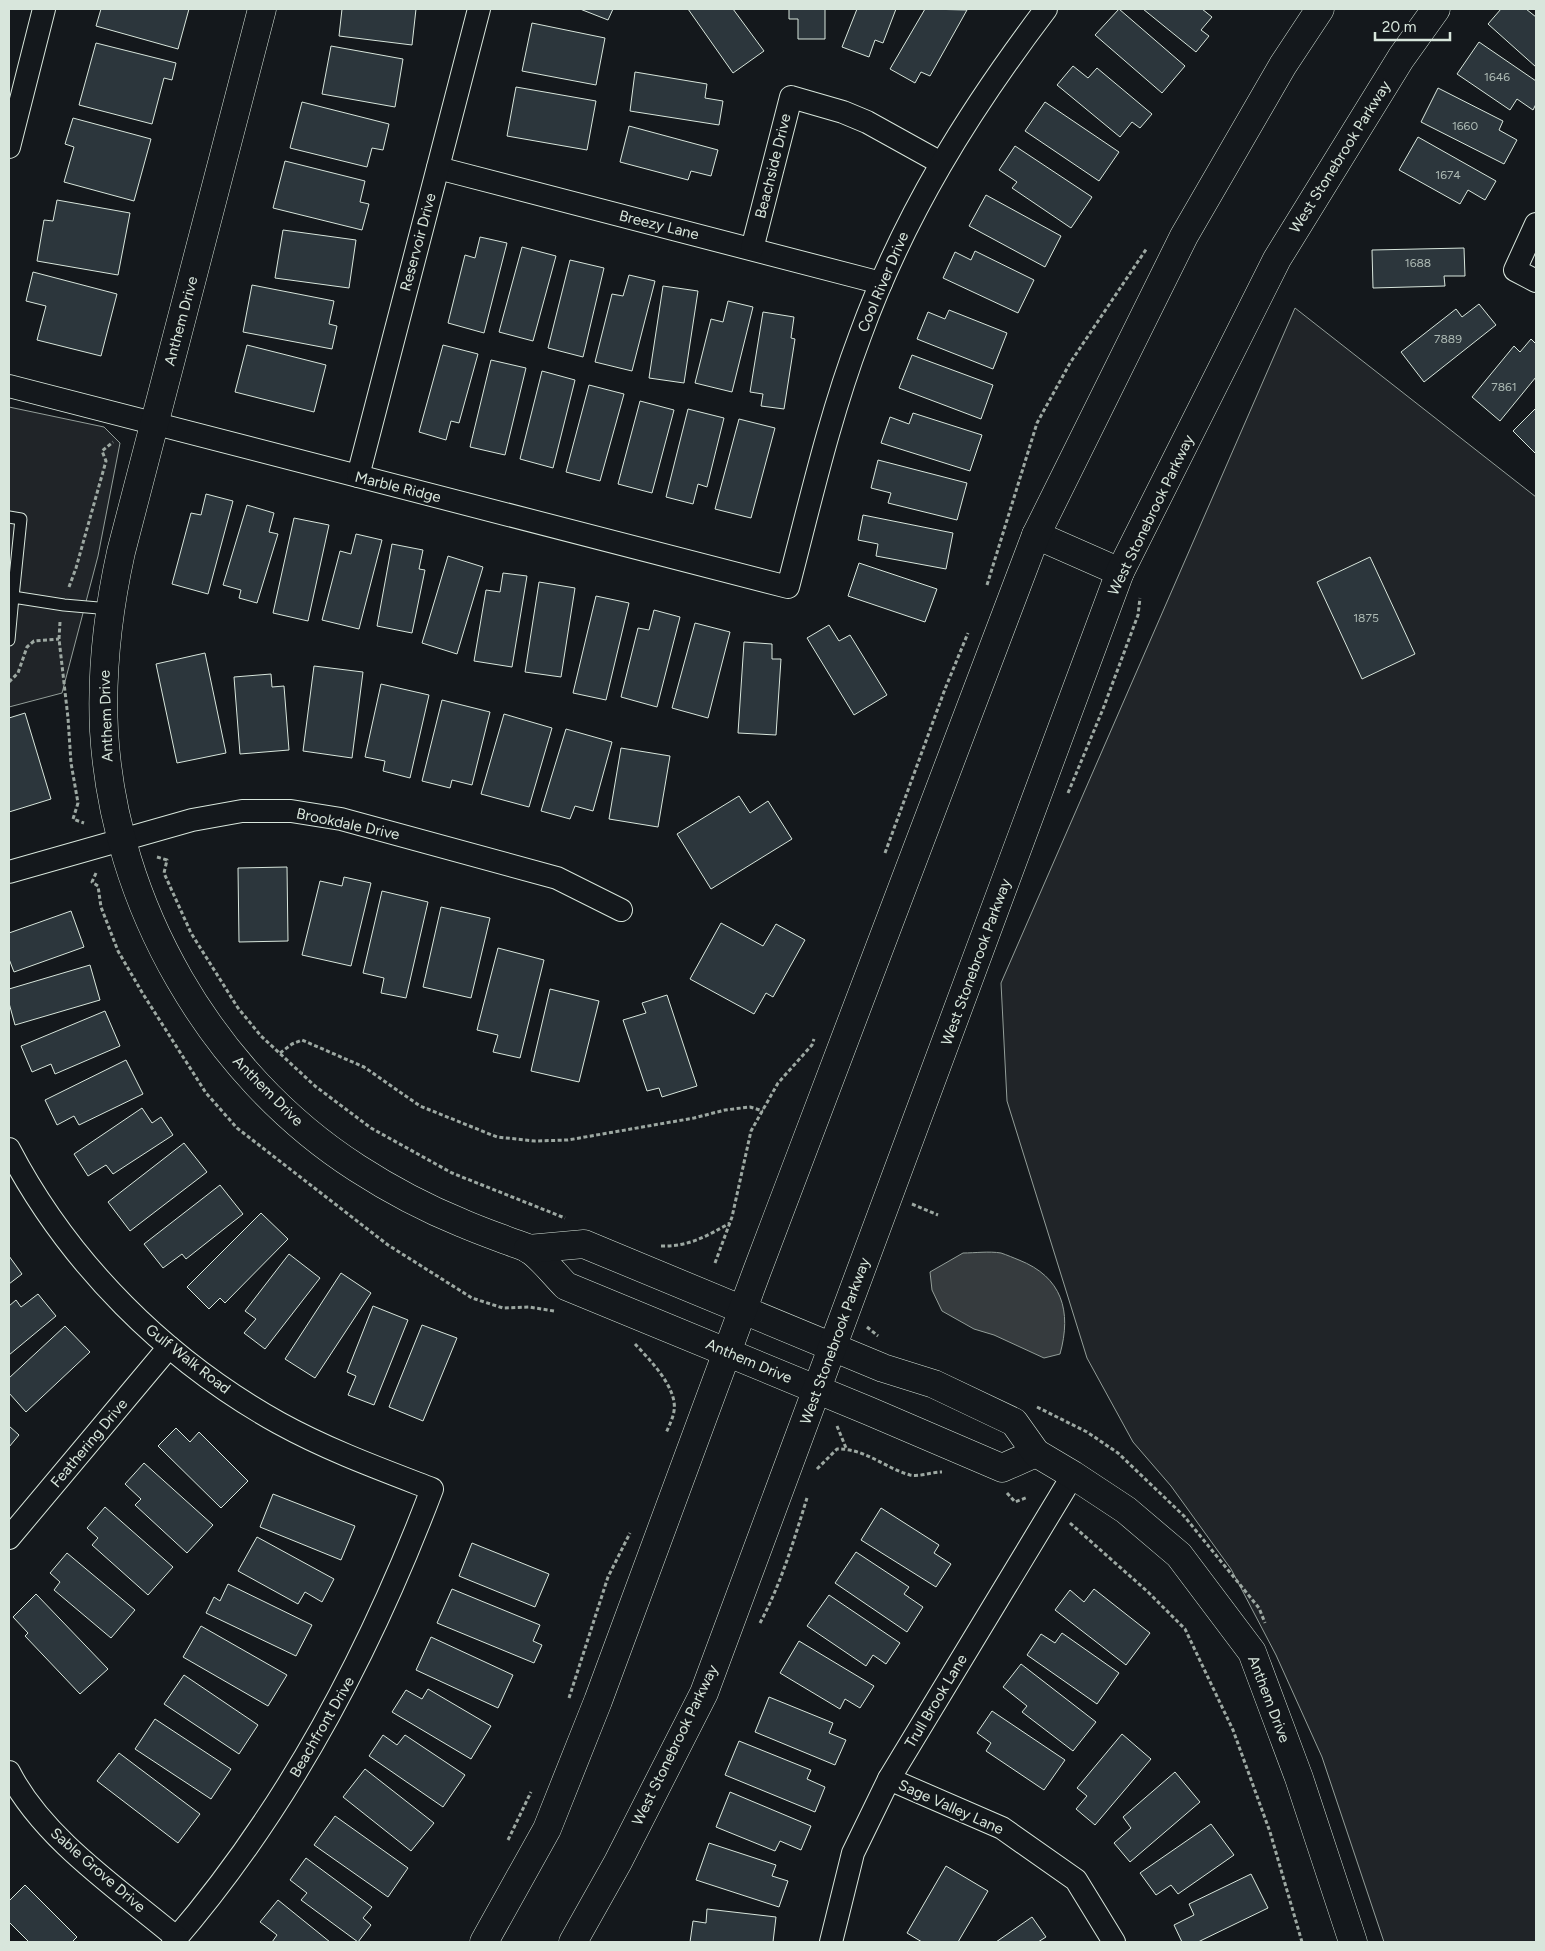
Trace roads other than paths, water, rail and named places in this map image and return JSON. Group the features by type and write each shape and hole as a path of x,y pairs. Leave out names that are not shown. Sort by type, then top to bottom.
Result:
{"street":[{"path":"9,147 44,9"},
{"name":"Anthem Drive","path":"262,9 121,552 110,609 104,660 104,733 108,769 122,840 134,880 149,918 170,962 186,991 209,1025 261,1088 322,1143 355,1167 390,1188 426,1208 528,1249 566,1286 1002,1468 1036,1453"},
{"name":"Reservoir Drive","path":"358,476 479,9"},
{"name":"Cool River Drive","path":"788,587 841,390 881,283 915,210 941,163 991,82 1046,9"},
{"path":"484,1942 547,1829 598,1701 742,1310 1036,535 1184,236 1284,65 1320,9"},
{"name":"West Stonebrook Parkway","path":"573,1942 618,1862 704,1693 1120,572 1277,259 1402,58 1436,9"},
{"name":"Beachside Drive","path":"752,249 791,97 843,112 867,122 941,163"},
{"name":"Breezy Lane","path":"438,168 881,283"},
{"path":"1536,224 1515,270 1536,281"},
{"name":"Marble Ridge","path":"9,386 788,587"},
{"path":"1036,535 1120,572"},
{"name":"Brookdale Drive","path":"9,872 192,820 242,811 291,811 316,814 557,878 621,910"},
{"name":"Gulf Walk Road","path":"9,1149 36,1196 84,1261 139,1320 169,1347 234,1395 280,1423 336,1450 432,1489"},
{"name":"Anthem Drive","path":"528,1249 584,1244 883,1368 934,1384 1014,1422 1036,1453 1126,1510 1179,1555 1252,1652 1299,1778 1352,1942"},
{"name":"Feathering Drive","path":"9,1538 169,1347"},
{"name":"Trull Brook Lane","path":"831,1942 853,1853 889,1779 1073,1475"},
{"name":"Beachfront Drive","path":"175,1940 251,1842 316,1740 373,1632 432,1489"},
{"name":"Sable Grove Drive","path":"9,1772 25,1798 57,1837 175,1940"},
{"name":"Sage Valley Lane","path":"889,1779 1002,1828 1076,1880 1114,1942"}],"lane":[{"path":"9,517 21,519 11,596 9,640"},
{"path":"11,596 64,605 110,609"}]}
